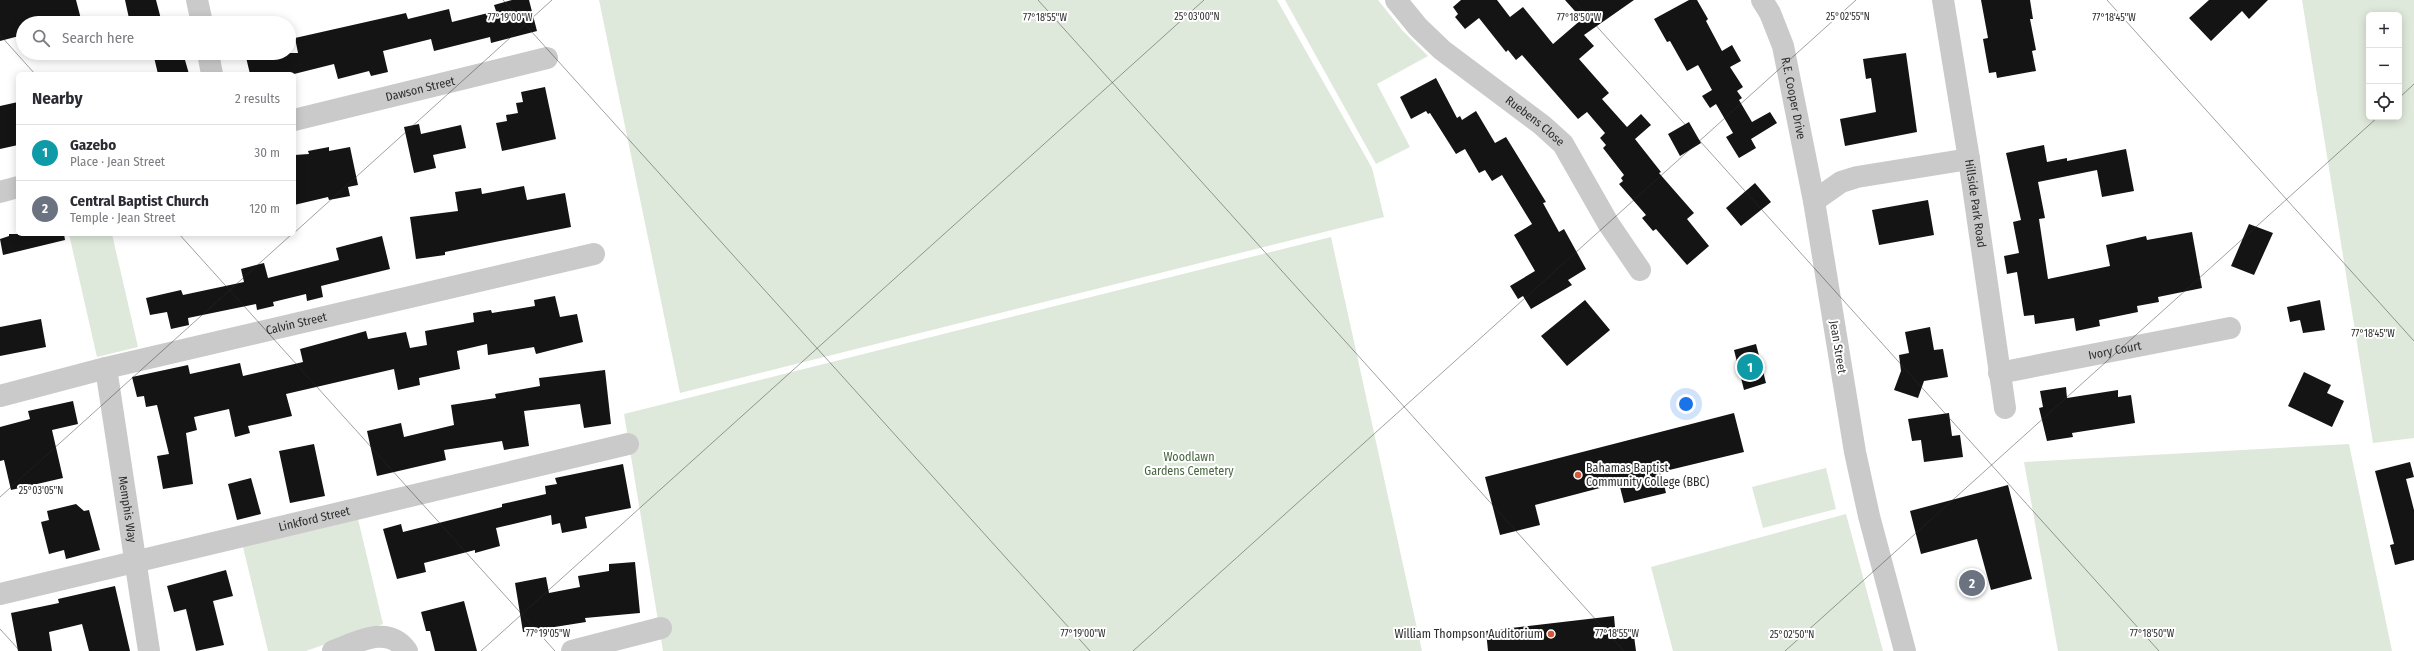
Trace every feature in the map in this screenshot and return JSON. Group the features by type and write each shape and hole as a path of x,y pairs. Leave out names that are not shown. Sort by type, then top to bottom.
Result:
{"street":[{"path":"197,0 200,16"},
{"name":"Ruebens Close","path":"1396,0 1418,27 1442,50 1557,138 1570,155 1608,223 1640,270"},
{"name":"R.E. Cooper Drive","path":"1762,0 1770,13 1783,46 1814,200"},
{"name":"Hillside Park Road","path":"1942,0 1969,159 2005,408"},
{"name":"Dawson Street","path":"296,120 547,58"},
{"path":"209,60 212,72"},
{"path":"1814,200 1840,182 1857,177 1969,159"},
{"path":"0,192 16,188"},
{"name":"Jean Street","path":"1814,200 1855,452 1905,651"},
{"name":"Calvin Street","path":"0,396 106,368 594,254"},
{"name":"Ivory Court","path":"2000,373 2230,328"},
{"name":"Memphis Way","path":"106,368 150,651"},
{"name":"Linkford Street","path":"0,594 628,444"},
{"path":"572,651 661,628"},
{"path":"333,651 371,638 382,636 397,641 407,651"}],"green space":[{"path":"599,0 1277,0 1372,168 1384,217 680,393"},
{"path":"1285,0 1378,0 1402,30 1428,56 1377,84 1410,147 1376,164"},
{"path":"2302,0 2414,0 2414,438 2373,443"},
{"path":"69,236 112,236 138,347 97,357"},
{"name":"Woodlawn Gardens Cemetery","path":"1331,237 1422,651 663,651 624,414"},
{"path":"2349,444 2392,651 2058,651 2024,462"},
{"path":"1826,468 1836,509 1763,528 1752,487"},
{"path":"1846,514 1883,651 1673,651 1651,567"},
{"path":"358,519 383,624 306,651 268,651 243,547"}],"building":[{"path":"0,0 76,0 80,16 16,16 16,37 0,41"},
{"path":"125,0 156,0 160,16 128,16"},
{"path":"512,0 529,0 537,31 491,43 490,37 434,51 431,39 383,51 388,72 371,76 369,71 338,79 334,64 296,74 296,72 250,72 247,60 296,60 296,53 298,53 296,38 406,13 408,19 449,9 452,22 496,11 494,5"},
{"path":"1461,0 1497,0 1510,17 1523,7 1553,44 1582,19 1565,0 1634,0 1584,35 1594,46 1579,59 1609,93 1602,99 1627,127 1641,114 1651,125 1635,139 1661,172 1659,173 1694,213 1687,219 1709,246 1687,265 1656,229 1653,231 1642,218 1646,215 1619,184 1623,181 1621,178 1624,175 1603,148 1606,145 1600,138 1605,133 1587,112 1578,119 1522,55 1516,60 1508,50 1506,52 1479,18 1465,29 1455,17 1458,14 1453,7"},
{"path":"1689,0 1697,0 1708,19 1706,21 1722,51 1732,45 1741,61 1730,67 1743,87 1737,91 1742,98 1739,100 1752,122 1770,112 1777,123 1751,139 1756,148 1739,158 1726,137 1733,133 1716,104 1710,108 1702,96 1712,90 1698,65 1687,71 1670,41 1667,42 1654,19"},
{"path":"1981,0 2030,0 2033,19 2030,19 2036,50 2032,51 2036,71 1997,78 1996,72 1989,73 1983,39 1988,38"},
{"path":"2209,0 2268,0 2249,19 2242,11 2211,41 2189,18"},
{"path":"1906,53 1917,132 1845,146 1840,119 1876,112 1871,78 1866,79 1863,59"},
{"path":"155,60 185,60 188,72 158,72"},
{"path":"1436,78 1457,118 1460,116 1462,120 1476,111 1495,143 1506,137 1546,202 1543,203 1559,232 1564,229 1586,269 1568,280 1572,285 1531,309 1523,296 1518,299 1510,286 1535,271 1514,235 1532,224 1502,175 1492,181 1485,170 1479,173 1465,149 1456,154 1430,113 1428,114 1426,111 1411,119 1400,97"},
{"path":"545,87 556,139 502,151 496,123 507,121 506,115 518,113 516,103 523,102 521,92"},
{"path":"16,102 16,145 0,149 0,106"},
{"path":"1689,122 1701,143 1680,156 1668,134"},
{"path":"419,124 421,134 461,125 466,148 433,155 436,168 414,173 404,127"},
{"path":"2044,145 2047,162 2067,158 2067,161 2126,149 2134,191 2102,197 2097,170 2038,182 2045,218 2039,219 2048,279 2110,266 2106,245 2146,236 2147,240 2192,232 2202,288 2158,297 2159,302 2137,306 2138,312 2099,320 2100,326 2076,331 2074,318 2035,324 2034,315 2024,316 2017,272 2007,274 2004,256 2019,253 2013,222 2021,220 2006,153"},
{"path":"329,147 329,151 350,147 358,185 348,187 350,196 329,200 328,197 296,205 296,155 309,154 308,151"},
{"path":"1755,183 1771,202 1741,226 1726,208"},
{"path":"524,186 527,200 565,193 571,227 445,252 445,255 416,259 410,217 458,211 455,192 481,188 482,194"},
{"path":"1928,200 1934,235 1879,245 1872,210"},
{"path":"2249,224 2273,233 2254,275 2231,266"},
{"path":"9,234 16,234 16,236 64,236 65,240 3,255 0,239 9,236"},
{"path":"382,236 390,269 321,286 323,297 307,301 306,294 273,302 274,306 257,310 256,304 188,318 189,325 171,329 167,312 150,315 146,298 181,290 183,295 244,282 241,269 264,263 268,278 339,260 336,248"},
{"path":"555,296 560,317 577,314 583,342 536,354 534,347 488,355 487,344 457,351 460,369 419,378 420,385 398,390 394,369 286,394 292,416 248,426 250,433 235,437 229,409 194,417 197,430 186,433 193,484 163,489 157,456 169,454 157,405 146,407 144,396 137,397 132,377 188,365 190,374 240,363 243,376 303,362 300,349 366,331 368,339 406,332 410,348 427,345 425,331 474,322 473,313 491,310 492,313 535,306 534,300"},
{"path":"1585,300 1610,330 1567,366 1541,336"},
{"path":"2320,300 2325,330 2303,333 2300,320 2290,322 2287,307"},
{"path":"41,319 46,347 0,356 0,327"},
{"path":"1930,327 1934,350 1943,349 1948,377 1924,381 1918,398 1894,390 1901,371 1899,355 1909,353 1905,332"},
{"path":"1756,344 1766,383 1744,390 1734,350"},
{"path":"605,370 611,424 584,428 580,404 524,411 529,446 504,450 502,441 444,450 446,460 377,476 367,431 401,423 404,437 454,425 451,405 496,398 495,394 540,386 539,378"},
{"path":"2304,372 2331,385 2327,393 2344,401 2332,427 2288,406"},
{"path":"2066,387 2067,398 2118,390 2118,397 2131,395 2135,423 2072,433 2073,437 2047,441 2039,408 2043,407 2040,391"},
{"path":"73,401 78,424 52,430 63,478 11,490 4,460 0,461 0,427 30,419 28,411"},
{"name":"Bahamas Baptist Community College (BBC)","path":"1734,413 1744,452 1661,472 1666,493 1624,503 1619,483 1535,505 1540,525 1500,535 1485,477"},
{"path":"1949,413 1952,436 1960,435 1963,457 1924,462 1921,440 1912,441 1908,419"},
{"path":"314,444 325,496 290,503 279,451"},
{"path":"2410,462 2414,477 2406,479 2414,510 2414,560 2395,565 2390,545 2394,544 2375,471"},
{"path":"623,464 631,508 585,517 587,528 562,533 560,523 552,525 551,515 496,528 500,546 475,553 475,550 424,563 426,572 397,579 383,529 401,524 403,532 502,507 502,504 546,494 545,486 557,484 555,478"},
{"path":"251,478 261,514 237,520 228,484"},
{"path":"2008,485 2032,579 1991,590 1977,539 1921,554 1910,511"},
{"path":"76,504 84,511 89,510 100,550 66,559 64,550 49,554 41,522 49,520 47,511"},
{"path":"635,562 640,613 585,618 586,622 523,632 515,583 546,577 549,593 580,587 578,576 609,571 609,564"},
{"path":"226,570 233,596 213,601 224,645 196,651 186,609 174,612 167,586"},
{"path":"115,586 130,651 89,651 82,624 49,632 52,651 18,651 11,613 59,603 58,599"},
{"path":"464,601 477,651 435,651 430,631 426,631 421,612"},
{"name":"William Thompson Auditorium","path":"1614,616 1616,638 1634,636 1636,651 1488,651 1486,631"}],"place":[{"name":"Gazebo","path":"1750,367"},
{"name":"Bahamas Baptist Community College (BBC)","path":"1578,475"},
{"name":"Central Baptist Church","path":"1972,583"},
{"name":"William Thompson Auditorium","path":"1551,634"}]}
